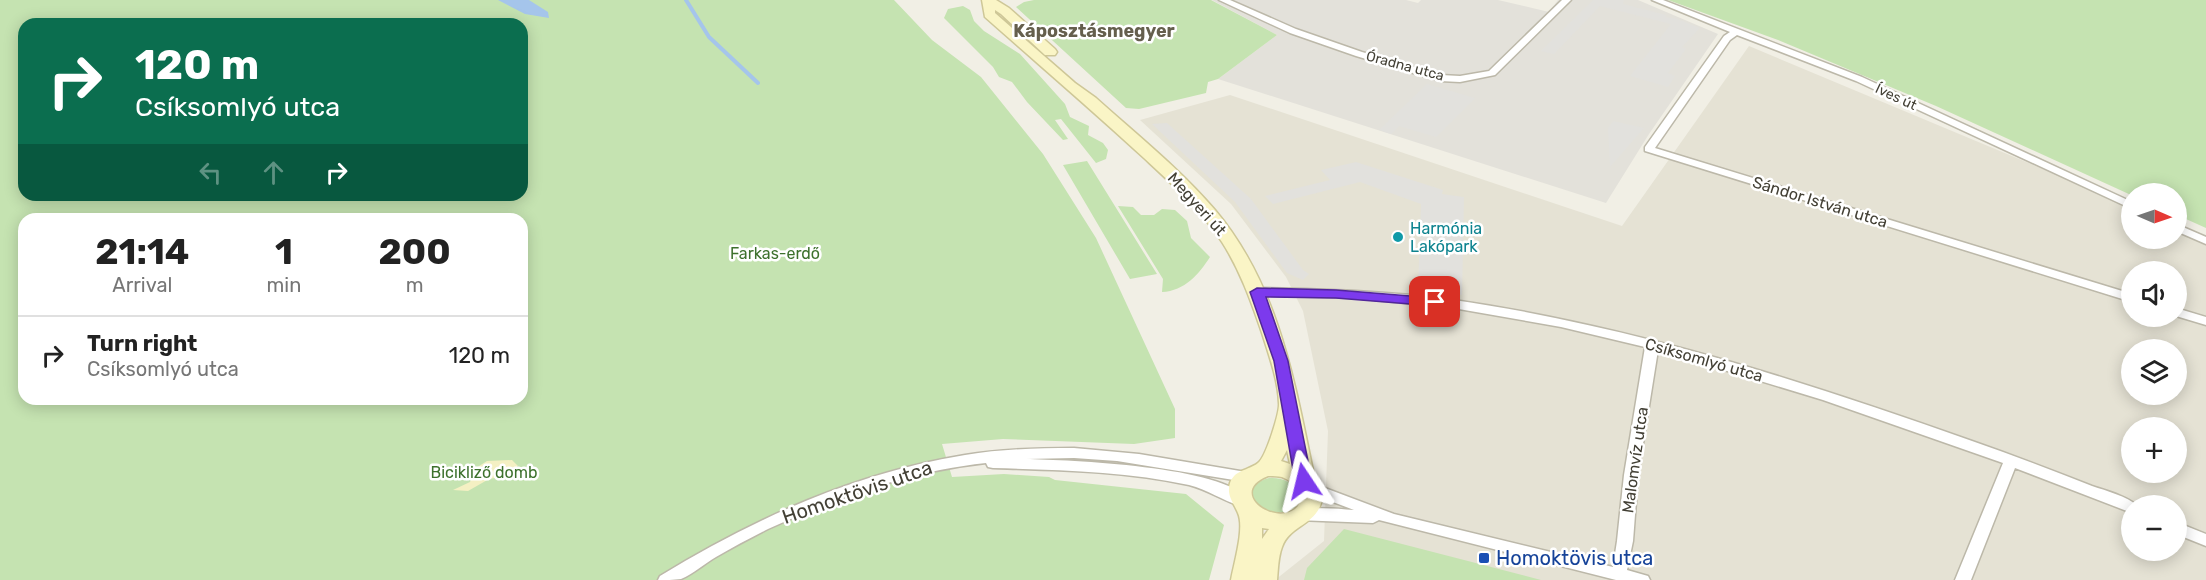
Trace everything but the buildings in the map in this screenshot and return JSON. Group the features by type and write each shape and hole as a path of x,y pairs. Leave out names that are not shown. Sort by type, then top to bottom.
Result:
{"main road":[{"name":"Megyeri út","path":"992,1 989,14 1070,86 1091,101 1209,213 1230,241 1257,292 1281,361 1311,502 1271,543 1265,580"},
{"name":"Megyeri út","path":"1243,580 1251,536 1240,488 1279,446 1289,400"},
{"path":"1256,472 1287,470 1306,484"},
{"path":"1245,507 1268,521 1296,519"}],"street":[{"name":"Óradna utca","path":"1223,0 1283,27 1359,54 1440,78 1461,79 1492,73 1567,0"},
{"name":"Íves út","path":"1656,0 1859,79 2121,201"},
{"name":"Sándor István utca","path":"1735,32 1726,38 1649,149 2121,295"},
{"path":"2187,232 2206,241"},
{"name":"Csíksomlyó utca","path":"1257,292 1348,295 1453,304 1546,321 1653,345 1820,394 2011,460 2121,504"},
{"path":"2187,315 2206,321"},
{"name":"Malomvíz utca","path":"1619,574 1625,541 1631,475 1653,345"},
{"name":"Homoktövis utca","path":"666,580 736,538 821,500 870,483 956,461 995,455 1074,453 1256,472"},
{"path":"1963,580 2011,460"},
{"name":"Homoktövis utca","path":"956,461 1090,466 1133,471 1213,486 1229,492 1245,507"},
{"path":"1306,484 1392,519"},
{"path":"1296,519 1338,514 1392,519 1642,580"},
{"path":"2187,532 2206,540"}],"shaded area":[{"path":"1212,0 1406,0 1418,3 1421,0 1498,0 1549,12 1558,0 1638,0 1718,34 1649,134 1606,203 1218,79 1277,35"},
{"path":"1593,0 1624,0 1623,4 1666,15 1666,17 1700,28 1682,47 1686,49 1668,73 1675,76 1668,87 1630,76 1671,24 1600,6 1554,54 1541,51"},
{"path":"1749,46 2121,202 2121,249 2187,249 2187,229 2206,237 2206,580 1275,580 1324,541 1328,431 1303,311 1286,277 1231,204 1140,120 1230,95 1622,226"},
{"path":"1427,84 1475,98 1436,137 1399,126 1391,134 1379,130"},
{"path":"1613,121 1644,128 1610,167 1608,128"},
{"path":"1167,123 1251,199 1303,270 1309,274 1303,280 1287,273 1235,202 1152,124"},
{"path":"1356,162 1443,190 1442,194 1464,197 1462,295 1418,289 1421,204 1360,182 1273,204 1265,196 1330,180 1321,170"}],"green space":[{"name":"Farkas-erdő","path":"0,0 894,0 932,40 981,77 1043,154 1096,238 1175,409 1175,438 1134,444 1003,439 942,444 952,477 1004,474 1049,477 1055,480 1186,494 1224,525 1209,580 0,580"},
{"path":"1034,0 1211,0 1277,35 1218,79 1208,82 1206,93 1139,109 1126,108 1016,7"},
{"path":"1668,0 2206,0 2206,228 2187,219 2187,183 2121,183 2121,190 1936,106 1778,40"},
{"path":"963,6 970,10 974,21 984,31 1020,54 1065,104 1070,117 1089,126 1088,135 1103,143 1108,150 1106,159 1096,163 1061,119 1055,120 1068,139 1063,140 1027,102 1012,82 999,77 993,67 944,18 948,9"},
{"path":"1087,161 1157,274 1130,279 1063,165"},
{"path":"1118,206 1133,207 1141,215 1154,215 1162,209 1175,210 1187,221 1191,238 1210,257 1190,281 1178,288 1162,292 1163,279"},
{"path":"1269,478 1278,478 1294,487 1299,495 1295,507 1284,512 1273,512 1257,504 1253,497 1253,490 1258,483"},
{"path":"1344,529 1541,580 1304,580 1307,568"}],"sand":[{"path":"512,460 518,466 506,476 489,479 468,491 453,490 470,482 476,468 487,461"}],"water":[{"path":"498,0 529,0 548,12 549,18 525,14"}],"waterway":[{"path":"686,0 709,37 758,83"}],"place":[{"name":"Harmónia Lakópark","path":"1398,237"},
{"name":"Homoktövis utca","path":"1484,558"}],"district":[{"name":"Káposztásmegyer","path":"1094,31"}],"route":[{"path":"1304,481 1281,361 1257,292 1336,294 1435,302"}],"park label":[{"name":"Bicikliző domb","path":"484,472"}]}
